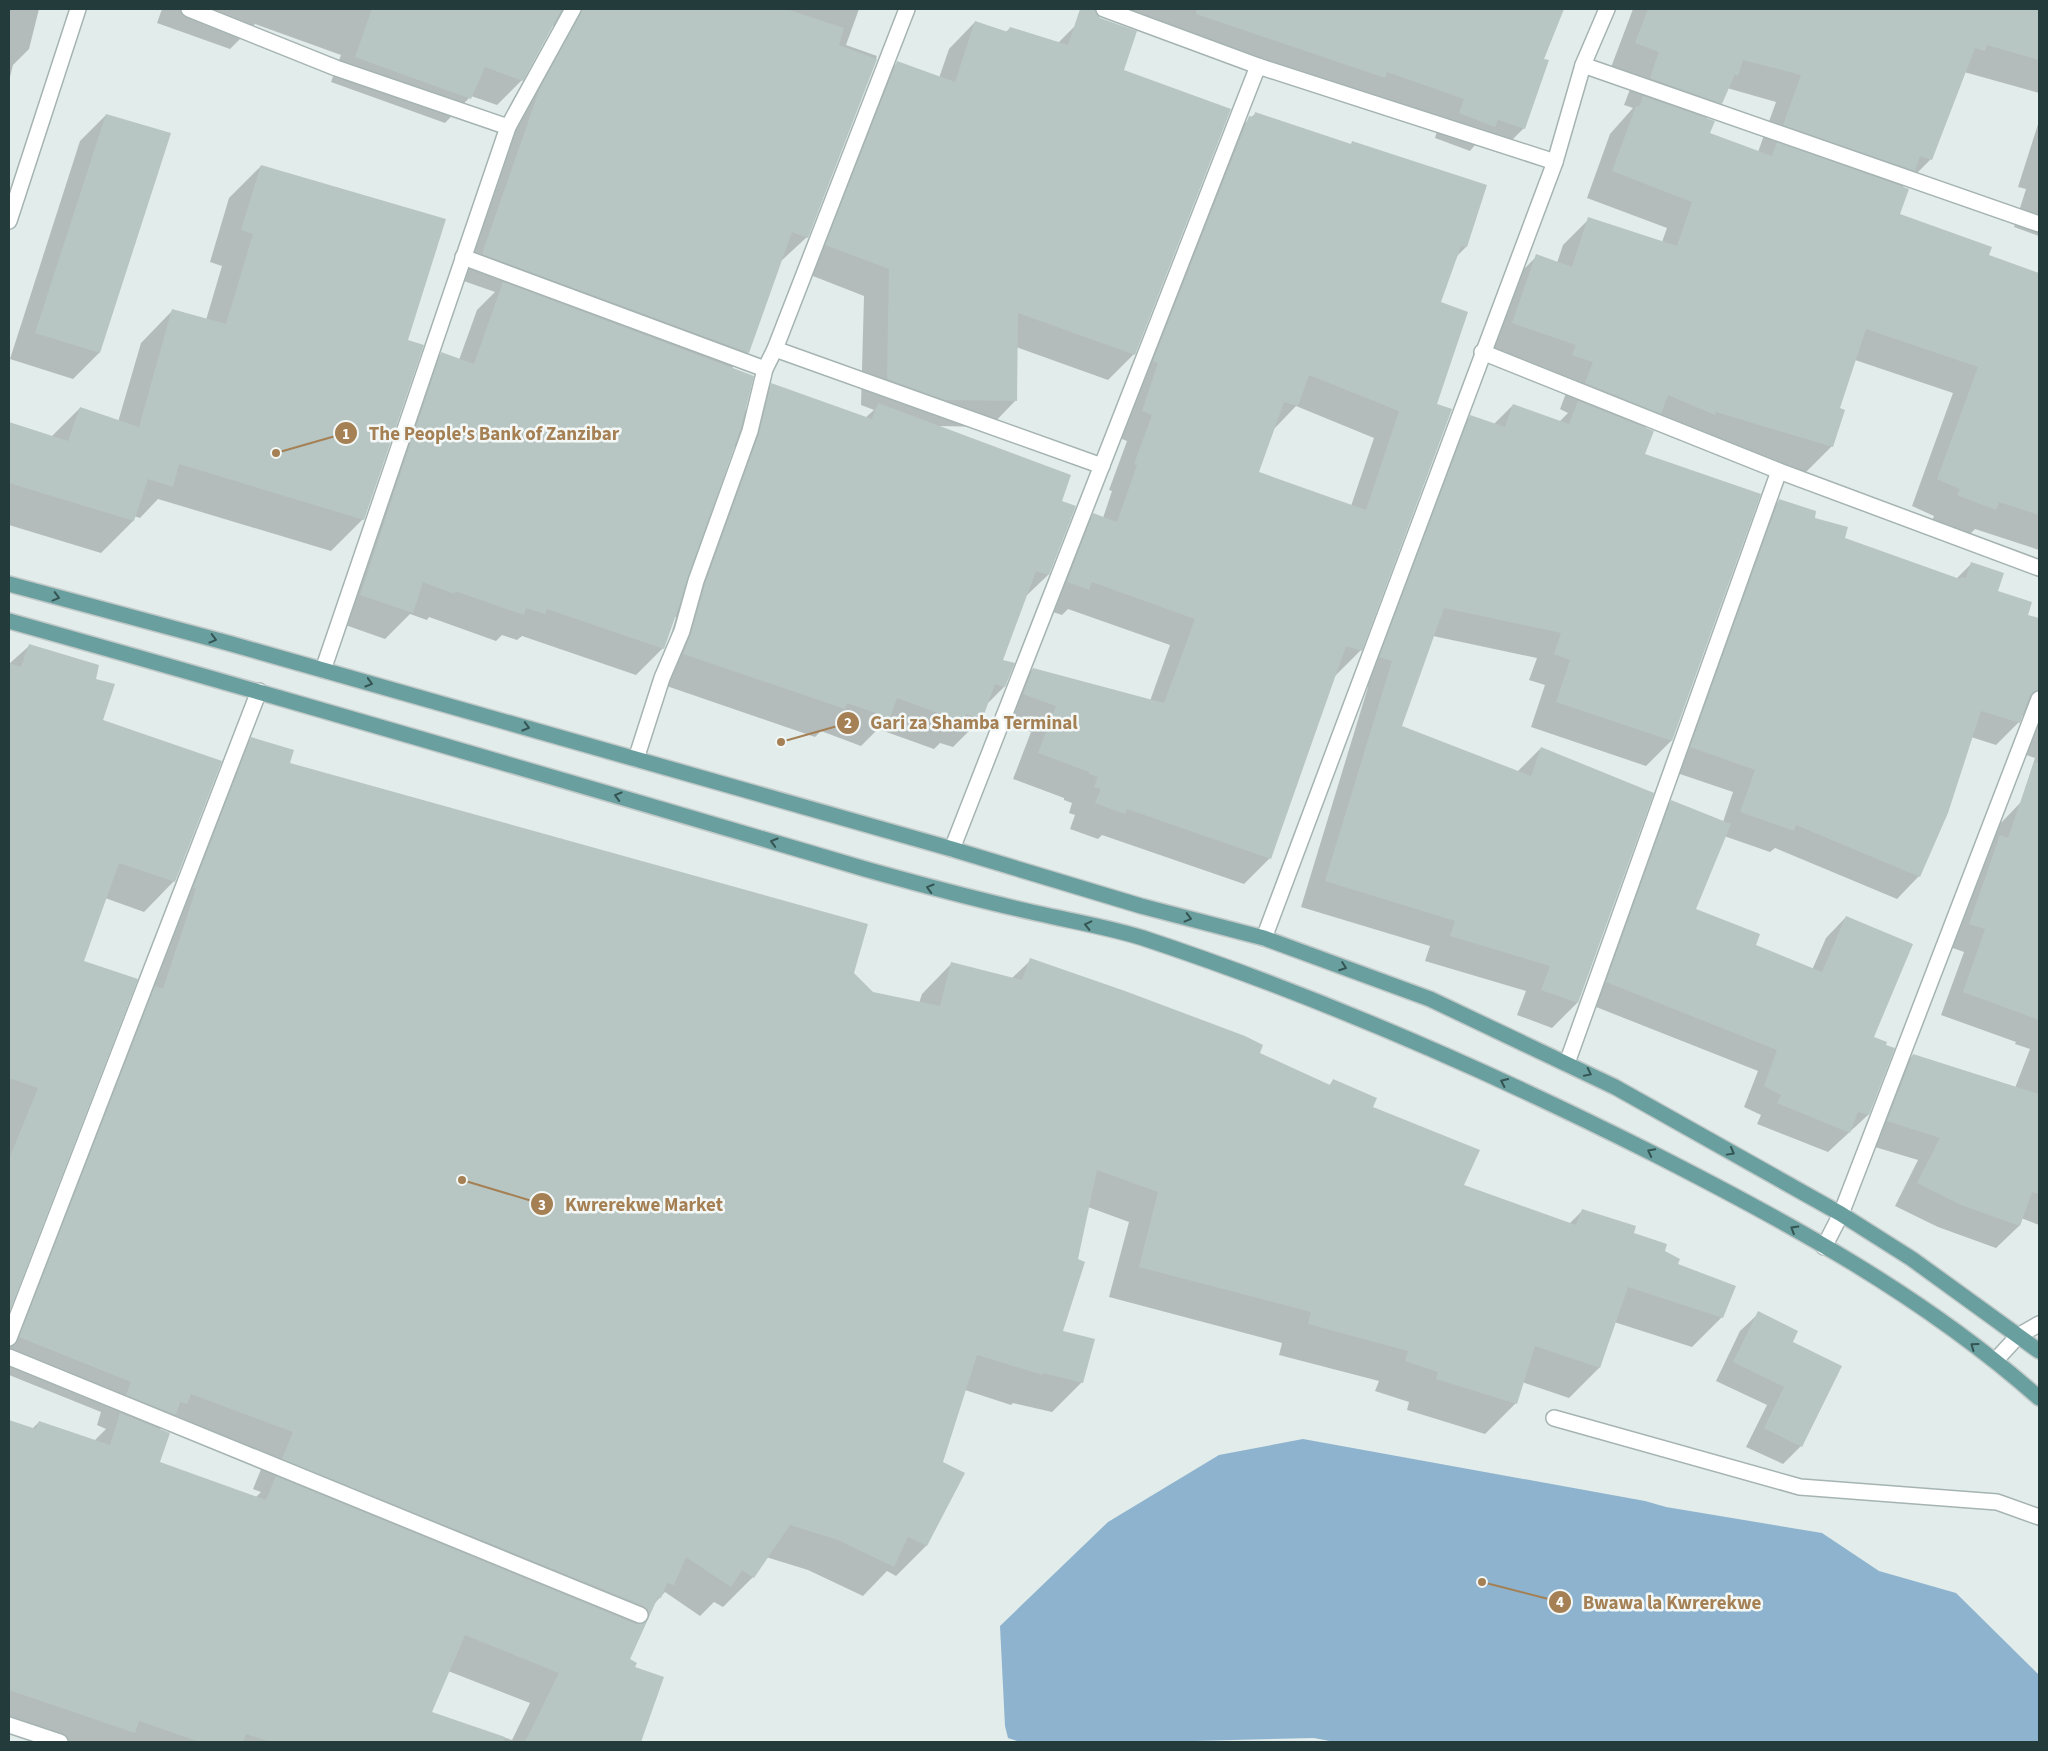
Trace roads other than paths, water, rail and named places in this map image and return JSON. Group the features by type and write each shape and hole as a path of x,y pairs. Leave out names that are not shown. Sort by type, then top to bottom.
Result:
{"main road":[{"path":"9,584 323,670 636,759 952,849 1141,906 1264,938 1430,1000 1615,1086 1841,1214 1912,1259 2039,1351"},
{"path":"9,621 259,691 937,890 1136,936 1249,975 1414,1039 1602,1128 1749,1202 1895,1288 1994,1361 2039,1398"}],"street":[{"path":"9,221 78,9"},
{"path":"189,9 336,68 508,127"},
{"path":"323,670 508,127 573,9"},
{"path":"636,759 662,678 682,631 696,582 750,431 765,369 907,9"},
{"path":"1104,9 1258,66 1555,162"},
{"path":"1264,938 1482,352 1555,162 1583,65 1607,9"},
{"path":"1583,65 2039,224"},
{"path":"952,849 1258,66"},
{"path":"463,257 765,369"},
{"path":"774,349 1102,466"},
{"path":"1482,352 1779,471 2039,568"},
{"path":"1568,1063 1779,471"},
{"path":"9,1338 259,691"},
{"path":"1824,1247 1841,1214 2039,700"},
{"path":"1994,1361 2018,1336 2039,1324"},
{"path":"9,1357 640,1615"},
{"path":"1554,1418 1800,1487 1996,1502 2039,1518"},
{"path":"9,1725 60,1742"}],"water":[{"path":"1303,1439 1645,1501 1666,1507 1822,1533 1879,1571 1956,1593 2039,1675 2039,1742 1335,1742 1314,1738 1154,1742 1020,1742 1008,1738 1005,1726 1000,1626 1108,1522 1219,1455"}],"place":[{"name":"The People's Bank of Zanzibar","path":"276,453"},
{"name":"Gari za Shamba Terminal","path":"781,742"},
{"name":"Kwrerekwe Market","path":"462,1180"},
{"name":"Bwawa la Kwrerekwe","path":"1482,1582"}]}
